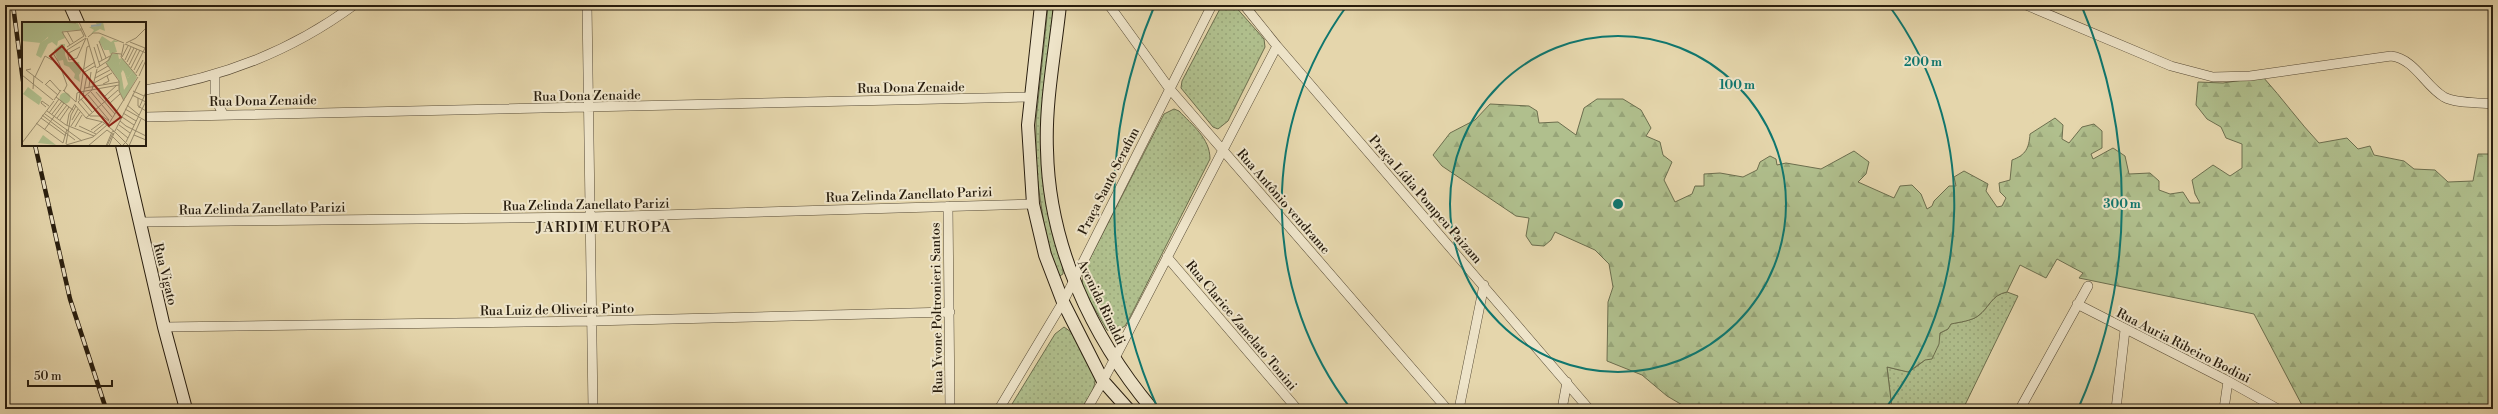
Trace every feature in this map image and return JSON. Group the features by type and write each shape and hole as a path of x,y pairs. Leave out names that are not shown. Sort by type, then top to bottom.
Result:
{"main road":[{"path":"70,5 78,22"},
{"path":"1041,5 1030,97 1028,153 1033,204 1045,255 1063,302 1103,381 1128,409"},
{"name":"Avenida Rinaldi","path":"1060,5 1048,112 1046,149 1054,216 1073,279 1096,328 1114,358 1152,409"},
{"name":"Rua Vigato","path":"122,146 164,327 186,409"}],"street":[{"path":"146,90 215,75 238,68 306,38 354,5"},
{"path":"587,5 593,409"},
{"name":"Rua Antônio vendrame","path":"1109,5 1169,88 1447,409"},
{"name":"Praça Santo Serafim","path":"999,409 1063,302 1073,279 1212,5"},
{"name":"Praça Lídia Pompeu Paizam","path":"1244,5 1277,46 1589,409"},
{"path":"2026,5 2171,66 2213,77 2250,76 2391,56 2406,61 2444,97 2454,100 2493,104"},
{"path":"1087,409 1277,46"},
{"path":"215,75 215,98 223,114"},
{"name":"Rua Dona Zenaide","path":"146,117 223,114 589,108 1030,97"},
{"name":"Rua Zelinda Zanellato Parizi","path":"139,222 590,217 1033,204"},
{"name":"Rua Yvone Poltronieri Santos","path":"948,206 950,409"},
{"name":"Rua Clarice Zanelato Tonini","path":"1167,257 1297,409"},
{"path":"1459,409 1484,285"},
{"path":"2020,409 2088,286"},
{"name":"Rua Auria Ribeiro Bodini","path":"2077,304 2125,330 2228,380 2278,409"},
{"name":"Rua Luiz de Oliveira Pinto","path":"164,327 591,322 950,312"},
{"path":"2116,409 2125,330"},
{"path":"2224,409 2228,380"},
{"path":"1562,409 1566,382"}],"green space":[{"path":"1222,5 1234,5 1264,39 1265,47 1228,121 1218,129 1213,127 1181,88 1182,81"},
{"path":"1052,6 1053,19 1044,109 1043,154 1044,176 1050,219 1063,265 1063,274 1058,277 1045,231 1036,171 1036,120 1048,7"},
{"path":"2263,77 2319,143 2347,138 2358,149 2370,146 2374,155 2404,161 2414,169 2435,170 2448,182 2473,181 2478,154 2491,154 2493,409 2304,409 2254,314 2079,278 2083,273 2057,259 2046,278 2020,265 2007,292 1997,296 1982,313 1975,318 1951,324 1948,329 1940,333 1939,344 1932,359 1925,360 1908,372 1887,367 1892,409 1689,409 1667,396 1642,375 1607,361 1608,302 1613,287 1609,264 1595,250 1555,232 1551,240 1544,246 1532,245 1526,236 1529,218 1516,216 1442,166 1433,155 1450,133 1475,120 1490,104 1529,106 1537,111 1539,123 1558,122 1576,135 1584,108 1597,99 1623,99 1641,110 1651,128 1646,136 1660,142 1663,155 1672,162 1664,180 1675,202 1692,194 1695,186 1704,186 1704,174 1720,173 1743,177 1757,170 1760,162 1770,156 1776,159 1777,165 1786,163 1821,169 1854,151 1869,162 1866,174 1858,182 1894,198 1900,186 1912,185 1921,194 1927,209 1932,206 1934,201 1949,186 1956,186 1954,177 1964,171 1988,184 1986,191 1997,207 2002,206 2006,198 2000,192 1999,183 2010,180 2012,160 2024,153 2028,147 2030,134 2055,118 2063,125 2062,139 2069,143 2082,127 2094,124 2102,131 2102,148 2091,154 2093,159 2113,148 2125,156 2129,174 2150,173 2159,181 2159,190 2170,194 2183,192 2190,203 2200,203 2195,194 2192,180 2213,165 2230,176 2242,168 2242,144 2226,138 2221,127 2207,119 2196,105 2198,82 2223,83"},
{"path":"1174,109 1179,111 1204,138 1209,151 1210,159 1125,326 1114,332 1107,330 1082,287 1083,272 1164,114"},
{"path":"2007,292 2018,296 1963,409 1892,409 1887,367 1909,372 1929,356 1939,340 1940,333 1948,329 1950,324 1975,318 1982,313 1997,296"},
{"path":"1064,327 1071,332 1095,375 1093,389 1081,409 1009,409 1055,334"}],"railway":[{"path":"13,5 22,73"},
{"path":"35,146 70,299 106,409"}],"district":[{"name":"JARDIM EUROPA","path":"604,227"}]}
